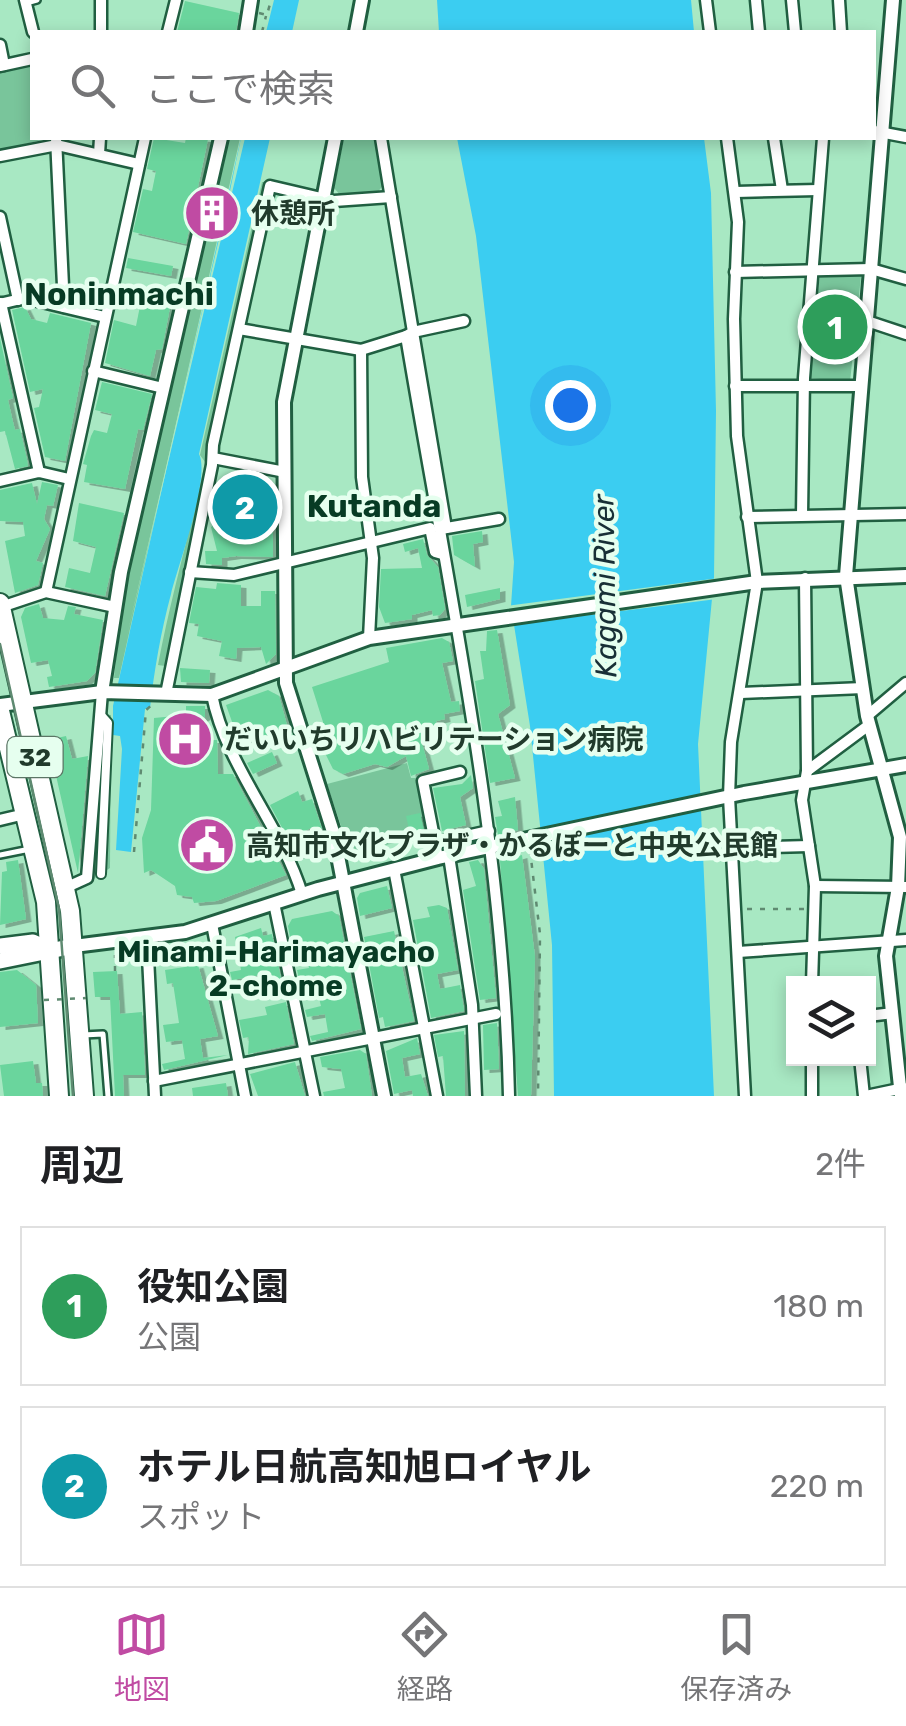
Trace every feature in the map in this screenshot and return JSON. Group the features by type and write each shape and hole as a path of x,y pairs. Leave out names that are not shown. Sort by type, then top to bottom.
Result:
{"highway":[{"name":"32","path":"0,605 65,888 74,946 84,1096"},
{"name":"32","path":"0,708 33,848 51,950 59,1096"}],"main road":[{"path":"0,946 33,942 51,950"},
{"path":"0,961 74,946"}],"street":[{"path":"101,0 101,30"},
{"path":"168,30 176,0"},
{"path":"246,30 252,0"},
{"path":"356,30 362,0"},
{"path":"706,0 710,30"},
{"path":"756,0 758,30"},
{"path":"792,0 795,30"},
{"path":"839,0 840,30"},
{"path":"861,1066 865,1096 902,1091 886,942 902,887 903,836 879,770 868,721 846,576 878,131 893,0"},
{"path":"29,1 32,30"},
{"path":"0,46 2,65 30,58"},
{"path":"878,131 906,137"},
{"path":"99,154 100,140"},
{"path":"46,592 145,140"},
{"path":"65,888 87,878 115,607 221,140"},
{"path":"335,140 284,402 286,685 335,842 384,1096"},
{"path":"381,140 442,528 442,554 491,847 508,1012 510,1096"},
{"path":"727,140 736,192 734,386 757,582 723,798 732,848 745,1096"},
{"path":"774,140 782,190"},
{"path":"802,516 804,387 823,140"},
{"path":"56,141 64,307"},
{"path":"0,156 56,141 139,164"},
{"path":"158,697 190,572 270,186 323,199 391,197"},
{"path":"736,192 818,190"},
{"path":"0,217 18,300"},
{"path":"735,272 871,269 906,278"},
{"path":"39,472 1,303 18,300 105,317"},
{"path":"239,328 361,350 464,321"},
{"path":"867,321 906,334"},
{"path":"361,350 360,433 370,543 368,638"},
{"path":"93,371 163,388"},
{"path":"734,386 862,386"},
{"path":"213,458 285,472"},
{"path":"0,481 39,472 70,479"},
{"path":"748,517 906,513"},
{"path":"442,528 499,520"},
{"path":"190,572 225,577 430,528 435,552 442,554"},
{"path":"0,708 22,701 108,692 158,697 212,695 368,638 497,617 757,582 906,576"},
{"path":"806,578 806,777 802,800 815,886 812,976"},
{"path":"0,605 46,592 115,607"},
{"path":"806,777 906,683"},
{"path":"741,694 863,688"},
{"path":"212,695 235,754 288,856 302,894"},
{"path":"100,714 108,723 100,874"},
{"path":"74,946 212,924 394,869 491,847 528,844 806,777 906,765"},
{"path":"460,772 423,782 434,843 443,857 473,1019 476,1096"},
{"path":"0,820 25,814"},
{"path":"434,843 488,827"},
{"path":"288,856 335,842"},
{"path":"732,848 808,846"},
{"path":"394,869 437,1096"},
{"path":"815,886 902,887"},
{"path":"274,903 314,1096"},
{"path":"212,924 244,1096"},
{"path":"147,937 155,1096"},
{"path":"738,952 906,940"},
{"path":"876,1015 893,1013"},
{"path":"154,1081 496,1014"},
{"path":"812,1066 812,1096"}],"lane":[{"path":"0,855 33,848"},
{"path":"80,1035 104,1034 108,1096"}],"path":[{"path":"262,30 271,0"},
{"path":"134,852 146,710 158,697"},
{"path":"528,844 540,934 538,1096"},
{"path":"735,909 814,910"},
{"path":"115,954 115,971"},
{"path":"44,1000 86,998"}],"green space":[{"path":"30,63 30,140 42,140 0,150 0,70"},
{"path":"228,140 240,140 119,678 114,678 125,577"},
{"path":"344,140 377,140 385,183 377,193 341,196 334,188"},
{"path":"262,182 266,182 207,447 210,458 165,666 158,665 205,462 200,455"},
{"path":"820,273 861,276 850,382 809,378"},
{"path":"101,714 111,715 110,868 92,880"},
{"path":"407,763 411,778 418,778 430,835 359,851 347,844 327,784"}],"water":[{"path":"274,0 299,0 292,30 266,30"},
{"path":"437,0 691,0 694,30 439,30"},
{"path":"241,140 270,140 199,454 201,482 197,502 164,622 150,708 145,709 131,852 116,850 122,749 120,736 113,735 113,706"},
{"name":"Kagami River","path":"457,140 704,140 711,193 716,411 714,578 698,744 714,1096 554,1096 552,945 530,726 511,606 514,562 476,236"}],"pier":[{"path":"241,140 245,140 126,640"},
{"path":"719,578 717,599 510,625 506,606"}],"building":[{"path":"185,1 239,13 236,30 178,30"},
{"path":"154,140 208,140 186,244 133,232 143,189 152,191 156,171 147,169"},
{"path":"128,258 173,266 171,276 126,268"},
{"path":"124,291 171,302 162,349 156,350 150,376 105,363 114,320 136,326 140,306 122,302"},
{"path":"25,307 31,319 47,323 50,313 91,323 65,461 45,457 34,408 39,407 43,389 30,392 12,310"},
{"path":"0,338 13,398 8,400 15,430 20,429 28,466 15,469 5,431 0,432"},
{"path":"102,382 152,394 143,430 138,429 125,489 84,482 87,465 83,464 91,436 94,430 107,433 112,414 95,410"},
{"path":"42,482 58,485 53,506 47,505 44,519 50,529 36,561 43,563 38,585 15,593 5,541 25,536 23,522 0,521 0,490 32,483 37,504"},
{"path":"225,482 273,482 273,557 236,556 222,558 222,565 206,564 205,551 217,551 211,527 217,523 217,491 224,492"},
{"path":"79,503 124,513 105,596 65,587 69,568 90,573 96,547 73,541"},
{"path":"482,531 483,542 473,544 475,567 454,555 452,536"},
{"path":"423,539 427,555 438,567 445,609 440,615 433,616 432,610 412,615 412,619 385,623 379,607 381,569 422,568 418,548 405,552 403,544"},
{"path":"217,583 241,585 241,606 261,606 261,591 275,591 276,654 266,664 261,647 237,648 236,659 219,656 222,641 197,636 199,624 189,623 196,587 216,589"},
{"path":"500,588 500,599 467,607 465,595"},
{"path":"39,604 43,618 64,620 68,606 76,607 74,614 103,620 95,673 87,681 49,687 47,677 52,676 48,660 31,663 21,617 25,608"},
{"path":"497,630 510,705 498,714 515,778 490,783 475,681 484,679 480,651 486,651 487,631"},
{"path":"442,638 449,642 453,661 442,663 451,702 459,701 460,711 444,714 445,719 436,721 439,732 425,736 422,743 429,769 411,776 406,756 387,767 375,764 343,774 333,769 319,741 323,722 312,687 389,662 386,648"},
{"path":"180,668 210,670 209,683 181,682"},
{"path":"268,690 279,696 288,729 240,744 226,705"},
{"name":"高知市文化プラザ・かるぽーと中央公民館","path":"186,706 205,706 205,717 189,727 203,740 217,740 218,774 233,774 286,875 216,901 194,903 192,897 177,895 175,886 151,870 144,873 142,838 151,810 154,718 186,715"},
{"path":"66,736 72,759 88,756 78,873 48,740"},
{"path":"272,752 277,763 253,774 247,763"},
{"path":"471,775 473,788 460,797 466,825 442,831 433,788 462,784"},
{"path":"298,791 302,802 312,799 322,829 313,832 311,828 288,839 270,805"},
{"path":"515,797 518,830 498,835 495,817 502,816 498,801"},
{"path":"420,813 425,835 411,838 406,816"},
{"path":"522,855 535,957 531,1096 518,1096 500,861"},
{"path":"18,860 26,919 0,925 2,872 7,871 6,862"},
{"path":"478,860 484,869 496,998 480,1000 463,890 476,886 469,862"},
{"path":"387,886 392,908 360,916 360,893"},
{"path":"427,907 447,908 458,970 437,974 440,989 460,985 464,1011 431,1018 413,920 430,917"},
{"path":"332,911 339,916 361,1029 312,1041 310,1036 328,1032 325,1014 307,1017 305,1010 321,1006 316,986 301,989 297,970 309,968 305,947 292,949 288,926 292,919"},
{"path":"261,928 263,936 272,934 281,979 262,983 260,975 232,980 230,972 241,970 235,937"},
{"path":"394,931 414,1021 385,1027 383,1017 379,1018 364,937"},
{"path":"198,965 218,1036 200,1039 203,1058 228,1055 164,1070 162,1064 185,1059 182,1040 166,1042 163,1025 179,1023 173,983 167,984 165,970"},
{"path":"17,970 36,985 38,1023 0,1027 0,972"},
{"path":"117,971 120,1014 142,1012 145,1075 123,1075 124,1096 115,1096 110,997 95,997 93,972"},
{"path":"286,1002 294,1044 248,1054 249,1037 243,1038 239,1020 267,1015 265,1007"},
{"path":"497,1023 499,1069 484,1070 483,1025"},
{"path":"464,1031 465,1096 446,1096 443,1056 438,1057 434,1035"},
{"path":"417,1038 420,1054 402,1058 405,1077 421,1074 428,1096 413,1096 412,1090 394,1094 386,1051"},
{"path":"360,1050 366,1054 372,1096 324,1096 323,1092 345,1088 341,1069 322,1067 320,1057"},
{"path":"33,1061 36,1083 42,1083 43,1096 4,1096 0,1065"},
{"path":"295,1062 305,1096 258,1096 250,1074"},
{"path":"226,1083 228,1096 193,1096 192,1088"}],"tram line":[{"path":"0,644 59,909 73,1096"}],"place":[{"name":"休憩所","path":"212,213"},
{"name":"役知公園","path":"835,327"},
{"name":"ホテル日航高知旭ロイヤル","path":"245,507"},
{"name":"だいいちリハビリテーション病院","path":"185,739"},
{"name":"高知市文化プラザ・かるぽーと中央公民館","path":"207,845"}],"district":[{"name":"Noninmachi","path":"119,294"},
{"name":"Kutanda","path":"374,506"},
{"name":"Minami-Harimayacho 2-chome","path":"276,969"}]}
